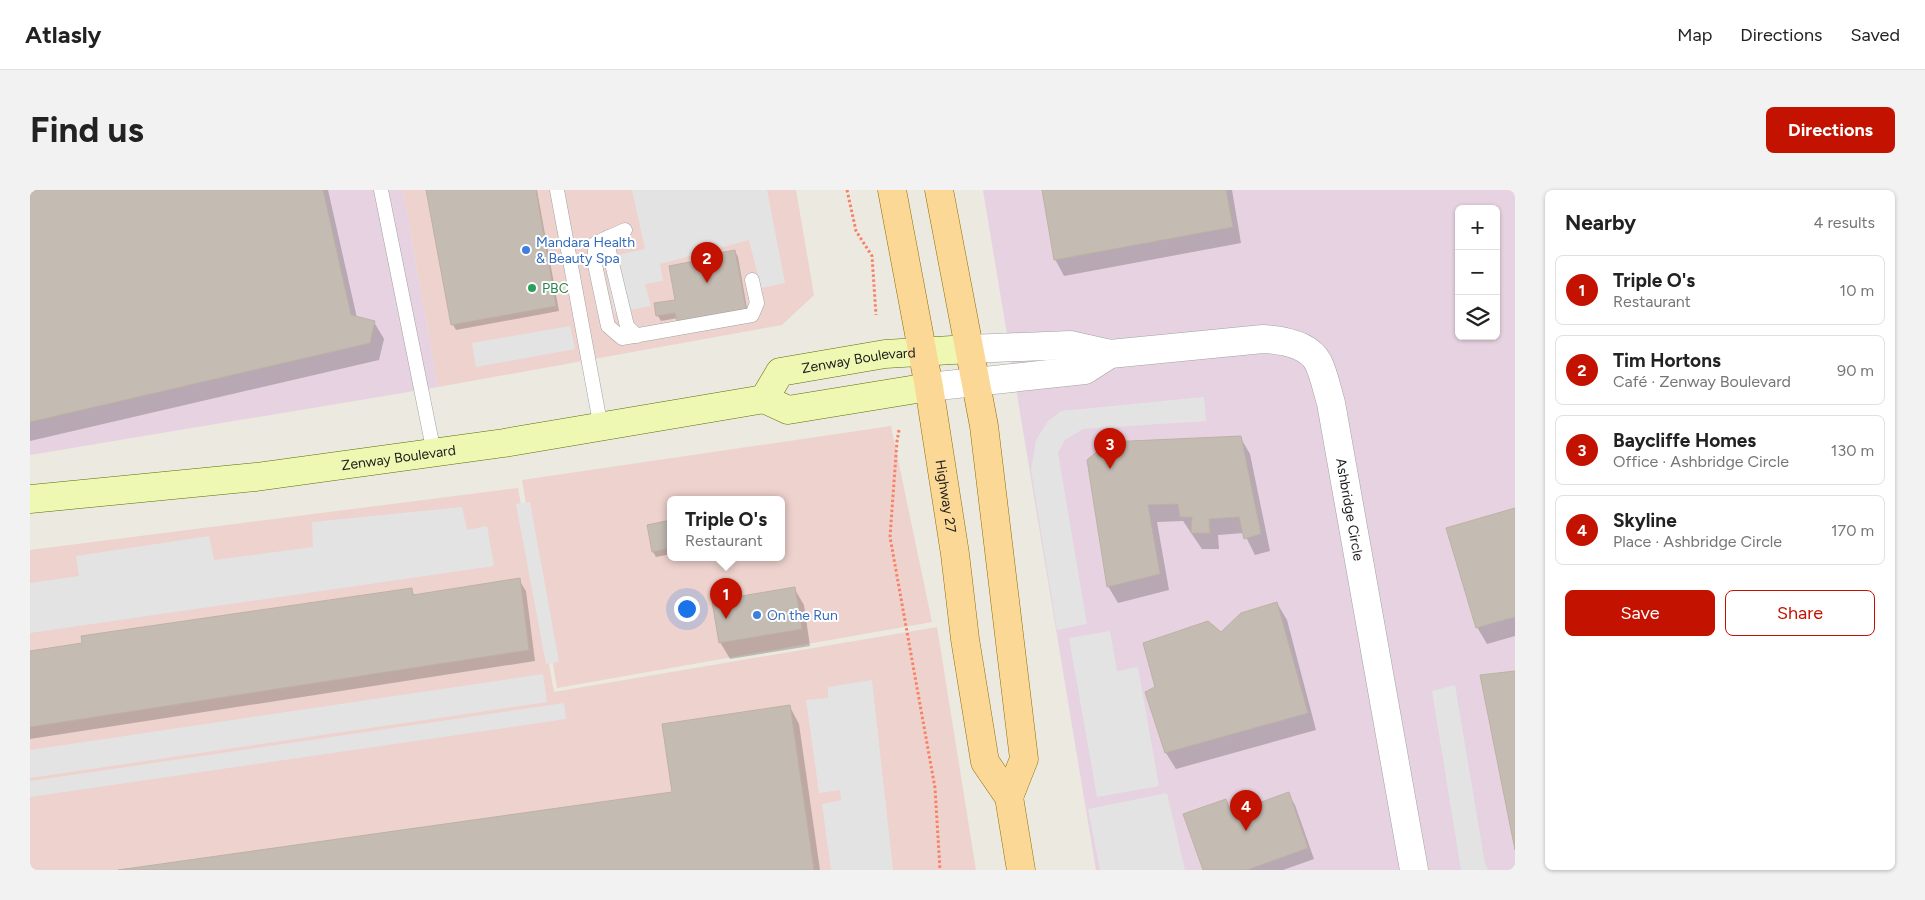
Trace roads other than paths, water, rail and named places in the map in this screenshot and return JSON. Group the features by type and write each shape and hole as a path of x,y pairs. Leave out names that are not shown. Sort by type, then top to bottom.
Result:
{"main road":[{"name":"Highway 27","path":"892,190 924,352 955,554 965,639 985,762 1009,797 1022,870"},
{"path":"939,190 984,426 1024,759 1009,797"}],"street":[{"name":"Ashbridge Circle","path":"969,349 1070,345 1110,354 1263,339 1276,340 1308,350 1318,361 1331,403 1414,870"},
{"name":"Zenway Boulevard","path":"30,499 256,477 601,428 764,399 780,372 885,354 969,349"},
{"name":"Ashbridge Circle","path":"929,387 1085,370 1110,354"},
{"path":"764,399 788,410 929,387"}],"lane":[{"path":"381,190 434,453"},
{"path":"557,190 601,428"},
{"path":"624,230 596,243 594,260 608,326 622,338 752,315 757,303 752,280"}],"place":[{"name":"Mandara Health & Beauty Spa","path":"526,250"},
{"name":"Tim Hortons","path":"707,283"},
{"name":"PBC","path":"532,288"},
{"name":"Baycliffe Homes","path":"1110,469"},
{"name":"On the Run","path":"757,615"},
{"name":"Triple O's","path":"726,619"},
{"name":"Skyline","path":"1246,831"}]}
